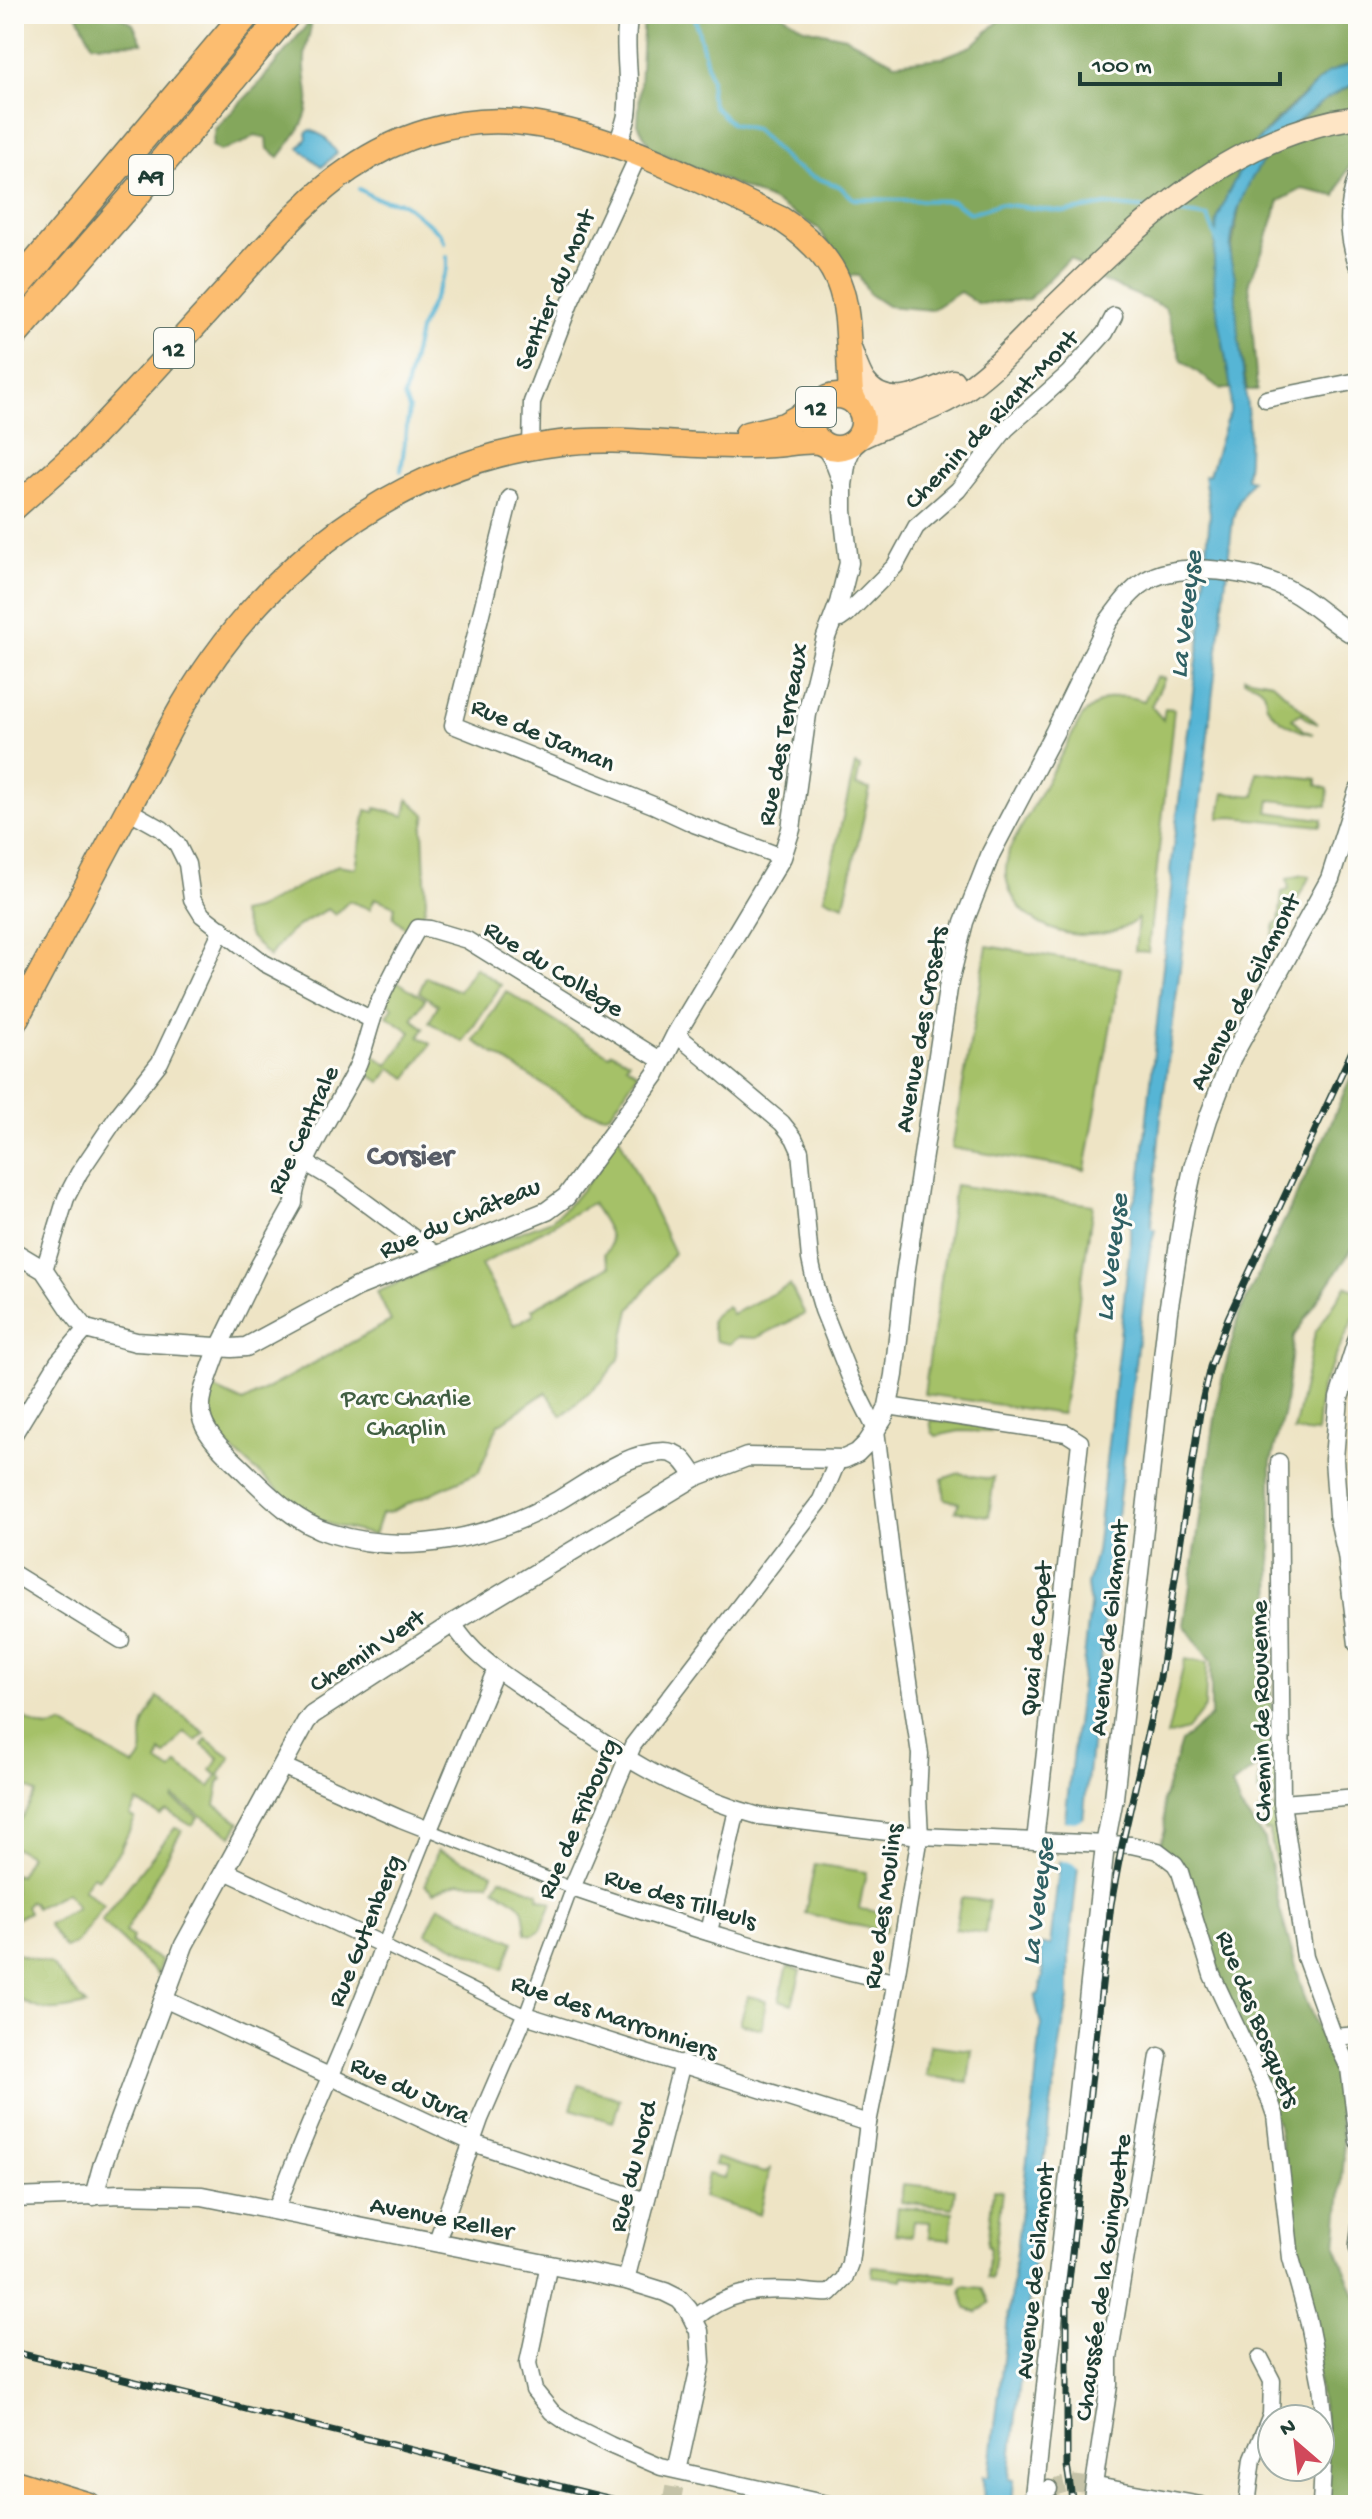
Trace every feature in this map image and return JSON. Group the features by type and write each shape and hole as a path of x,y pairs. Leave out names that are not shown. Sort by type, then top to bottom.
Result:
{"highway":[{"name":"A9","path":"14,290 246,14"},
{"name":"A9","path":"14,334 286,14"}],"main road":[{"path":"858,406 879,413 900,410 961,381 1022,342 1121,243 1178,195 1227,162 1291,133 1358,117"},
{"name":"12","path":"14,508 80,449 290,222 340,176 407,138 474,123 494,121 542,126 628,150 781,219 815,246 840,284 846,304 850,384 864,426 857,440 839,449 804,440 760,446 575,441"},
{"name":"12","path":"822,444 811,426 811,418 838,378 850,347"},
{"path":"850,347 866,383 886,396 910,398 961,381"},
{"path":"857,440 931,409 961,381"},
{"name":"12","path":"14,1023 182,708 220,650 260,600 306,556 361,515 416,485 482,459 575,441 622,428 680,435 760,433 784,425 838,396 858,406"},
{"path":"14,2482 89,2505"}],"street":[{"path":"628,150 626,48 629,14"},
{"name":"Sentier du Mont","path":"531,448 532,402 628,150"},
{"path":"1358,177 1350,216 1352,247 1358,264"},
{"name":"Chemin de Riant-Mont","path":"834,618 840,619 847,614 895,566 916,527 958,490 1006,429 1068,374 1105,333 1114,316"},
{"path":"1266,399 1358,381"},
{"name":"Rue des Terreaux","path":"662,1061 782,857 791,829 807,714 849,560 843,485 847,459 857,440"},
{"name":"Rue des Terreaux","path":"822,444 834,461 843,485"},
{"name":"Rue de Jaman","path":"510,498 453,725 782,857"},
{"name":"Avenue des Crosets","path":"876,1430 888,1406 894,1375 905,1275 949,982 969,908 991,853 1108,622 1128,596 1148,579 1174,571 1190,571 1246,576 1272,582 1293,591 1358,637"},
{"name":"Avenue de Gilamont","path":"1038,2497 1099,1845 1114,1798 1168,1312 1193,1168 1211,1109 1231,1059 1330,879 1358,791"},
{"path":"128,810 162,829 177,844 187,864 192,899 202,915 264,963 375,1012"},
{"name":"Rue Centrale","path":"219,1347 294,1203 294,1192 306,1163 356,1069 368,1041 375,1012 418,928"},
{"name":"Rue du Collège","path":"418,928 467,940 662,1061"},
{"path":"44,1270 66,1198 79,1173 119,1114 160,1062 222,929"},
{"name":"Rue des Moulins","path":"676,1034 777,1118 794,1138 803,1162 810,1259 816,1286 851,1380 876,1430 901,1634 919,1744 920,1836 868,2123 850,2263 844,2279 830,2293 823,2294 756,2290 739,2293 708,2307 694,2319"},
{"name":"Rue du Château","path":"86,1329 136,1342 246,1347 357,1287 538,1215 566,1197 650,1083 662,1061"},
{"path":"306,1163 338,1182 435,1254"},
{"path":"14,1252 44,1270 86,1329 58,1362 14,1434"},
{"path":"1358,1338 1354,1364 1339,1398 1334,1459 1338,1515 1347,1555 1358,1644"},
{"path":"219,1347 199,1406 204,1428 218,1447 297,1518 331,1534 378,1544 422,1544 488,1530 541,1509 614,1467 655,1453 676,1454 695,1477"},
{"name":"Quai de Copet","path":"888,1406 1066,1433 1080,1442 1042,1841"},
{"path":"838,1460 857,1453 876,1430"},
{"name":"Chemin Vert","path":"94,2196 103,2163 184,1945 312,1715 453,1623 717,1466 747,1457 838,1460"},
{"name":"Rue de Fribourg","path":"437,2241 480,2119 633,1745 821,1500 838,1460"},
{"name":"Chemin de Rouvenne","path":"1279,1462 1282,1803 1305,1957 1334,2037 1349,2068 1358,2141"},
{"path":"14,1574 121,1640"},
{"name":"Rue des Bosquets","path":"453,1623 464,1640 496,1669 639,1767 698,1797 759,1816 920,1836 1131,1845 1158,1851 1175,1864 1184,1881 1212,1975 1268,2095 1278,2125 1291,2258 1310,2327 1321,2385 1325,2425 1321,2505"},
{"name":"Rue Gutenberg","path":"276,2210 303,2136 330,2077 496,1669"},
{"name":"Rue des Tilleuls","path":"282,1766 401,1819 572,1888 709,1932 894,1982"},
{"path":"1282,1803 1358,1797"},
{"path":"709,1932 737,1810"},
{"name":"Rue des Marronniers","path":"225,1871 525,2015 868,2123"},
{"name":"Rue du Jura","path":"164,1999 473,2143 646,2201"},
{"path":"1334,2037 1358,2035"},
{"name":"Chaussée de la Guinguette","path":"1090,2505 1109,2385 1109,2358 1159,2056"},
{"name":"Rue du Nord","path":"626,2280 682,2063"},
{"name":"Avenue Reller","path":"14,2198 177,2194 219,2199 650,2286 679,2299 694,2319"},
{"path":"1358,2222 1355,2247 1358,2258"},
{"path":"549,2264 528,2363 534,2390 552,2412 574,2427 661,2467 832,2505"},
{"path":"679,2462 701,2362 701,2345 694,2319"},
{"path":"1247,2505 1253,2458 1271,2415 1272,2381 1260,2358"},
{"path":"1102,2487 1201,2505"},
{"path":"1090,2505 1106,2505"}],"green space":[{"path":"77,14 115,14 133,24 142,43 92,44"},
{"path":"644,14 782,14 804,28 845,37 895,63 941,58 972,46 1001,19 1000,14 1358,14 1358,61 1327,73 1277,119 1254,144 1227,195 1217,220 1214,258 1215,296 1231,389 1221,389 1182,361 1165,307 1098,279 1070,258 1029,299 979,304 960,292 931,310 887,306 869,294 859,276 848,275 819,229 771,200 651,149 638,124"},
{"path":"311,20 305,58 307,113 279,157 268,149 267,138 255,135 220,151 212,146 215,129 257,86"},
{"path":"1358,83 1358,153 1336,196 1302,189 1279,201 1249,282 1257,390 1247,390 1230,257 1240,204 1252,174 1296,123 1330,96"},
{"path":"1156,677 1165,678 1151,706 1163,720 1165,708 1174,709 1148,952 1135,951 1138,919 1121,929 1101,934 1059,932 1040,924 1024,912 1012,895 1006,872 1009,850 1083,715 1104,700 1118,696 1144,701"},
{"path":"1244,677 1272,682 1318,724 1305,718 1302,713 1292,718 1303,730 1313,734 1294,728 1282,721 1267,705 1262,688 1244,680"},
{"path":"855,765 860,767 856,786 870,789 844,905 824,898"},
{"path":"1257,772 1317,779 1317,785 1328,789 1327,806 1270,800 1268,812 1322,819 1321,826 1219,818 1224,793 1255,796"},
{"path":"408,799 426,815 423,829 425,909 411,933 393,917 395,906 375,898 370,909 349,901 335,915 328,909 302,924 282,940 269,957 250,937 240,913 255,910 338,865 356,868 366,810 375,812 376,808 405,816"},
{"path":"1310,876 1271,947 1275,923 1279,923 1282,892 1289,890 1287,879"},
{"path":"987,946 1121,968 1085,1170 952,1148"},
{"path":"475,967 501,985 463,1042 429,1022 438,1005 419,992 426,977 459,991"},
{"path":"395,980 425,999 412,1019 424,1028 419,1037 431,1044 407,1078 391,1068 381,1082 362,1071 371,1053 388,1065 411,1032 387,1016 393,1007 383,1000"},
{"path":"506,991 609,1055 612,1052 629,1061 626,1065 638,1073 611,1113 585,1111 474,1041"},
{"path":"1358,1060 1358,1240 1294,1336 1284,1411 1271,1462 1272,1756 1232,1785 1240,1807 1265,1840 1280,1910 1305,1998 1335,2072 1344,2157 1336,2247 1358,2302 1358,2505 1321,2505 1322,2483 1336,2483 1336,2403 1322,2403 1278,2125 1231,2020 1184,1881 1158,1851 1165,1830 1163,1800 1181,1742 1211,1716 1211,1662 1184,1625 1219,1392 1239,1314 1328,1130"},
{"name":"Parc Charlie Chaplin","path":"615,1128 674,1253 630,1310 619,1359 601,1382 562,1416 546,1392 498,1425 479,1472 381,1514 374,1535 332,1525 304,1513 228,1446 216,1430 208,1413 211,1387 243,1402 391,1321 377,1292 552,1220 599,1169","holes":["592,1203 610,1236 609,1248 604,1254 610,1266 532,1309 534,1314 514,1325 481,1265"]},
{"path":"955,1185 1093,1205 1062,1414 924,1394"},
{"path":"790,1285 805,1314 756,1338 738,1337 729,1344 716,1341 711,1320 716,1314 727,1306 732,1314"},
{"path":"1346,1286 1358,1292 1358,1309 1321,1388 1317,1433 1294,1431 1315,1333"},
{"path":"930,1420 987,1426 991,1432 960,1431 936,1436"},
{"path":"959,1473 988,1479 994,1477 989,1516 955,1511 959,1503 945,1499 942,1479"},
{"path":"1185,1659 1207,1663 1205,1707 1187,1730 1167,1736"},
{"path":"158,1697 205,1733 196,1741 184,1732 165,1756 161,1752 158,1762 172,1771 177,1764 210,1787 218,1776 211,1770 219,1758 202,1745 206,1739 231,1757 219,1775 222,1779 215,1805 240,1822 232,1836 174,1798 198,1817 192,1826 167,1811 160,1816 137,1802 130,1816 135,1819 120,1850 98,1879 93,1876 83,1889 104,1905 76,1944 65,1948 48,1924 77,1908 67,1892 36,1908 29,1901 26,1906 29,1912 14,1920 14,1874 19,1876 30,1856 14,1847 14,1826 36,1793 14,1780 14,1710 42,1727 62,1724 134,1766 142,1751 144,1724"},
{"path":"1279,1741 1278,1799 1262,1801 1261,1792 1258,1792 1260,1763 1272,1756 1272,1742"},
{"path":"1278,1807 1288,1871 1283,1871 1282,1866 1277,1868 1269,1830 1265,1831 1259,1810"},
{"path":"175,1828 182,1830 125,1932 133,1937 131,1942 161,1961 158,1975 101,1921"},
{"path":"438,1850 493,1873 489,1883 460,1882 433,1892 425,1885"},
{"path":"815,1864 866,1872 859,1909 889,1913 885,1932 805,1913"},
{"path":"501,1878 539,1893 538,1898 552,1903 541,1930 532,1935 526,1933 521,1907 495,1887"},
{"path":"961,1898 989,1901 985,1933 955,1929"},
{"path":"439,1906 514,1942 503,1969 426,1933"},
{"path":"14,1953 51,1964 86,2005 40,2009 14,1995"},
{"path":"788,1966 801,1971 792,2004 779,2000"},
{"path":"748,1996 766,2000 762,2029 740,2023"},
{"path":"930,2045 972,2050 968,2082 926,2076"},
{"path":"578,2085 620,2099 613,2122 571,2109"},
{"path":"716,2158 765,2173 770,2169 760,2215 703,2197 708,2174 725,2178 727,2167 714,2165"},
{"path":"903,2184 955,2189 953,2208 901,2202"},
{"path":"993,2190 1002,2191 992,2279 987,2278 990,2246 987,2245"},
{"path":"898,2207 953,2212 950,2240 929,2238 930,2222 914,2221 912,2236 895,2234"},
{"path":"873,2266 957,2276 957,2282 872,2276"},
{"path":"963,2286 982,2288 989,2303 977,2313 966,2308 961,2293"}],"water":[{"path":"1358,61 1358,83 1337,92 1309,112 1284,135 1263,161 1246,190 1232,238 1230,258 1235,278 1248,423 1246,478 1252,480 1239,499 1233,518 1161,1116 1151,1228 1155,1230 1150,1249 1106,1608 1069,1950 1069,2000 1049,2120 1009,2479 1014,2480 1012,2505 984,2505 983,2476 989,2476 1032,2118 1041,2025 1035,1998 1043,1976 1040,1945 1050,1945 1090,1607 1087,1585 1096,1552 1130,1245 1130,1210 1140,1185 1172,880 1170,871 1200,637 1210,513 1204,476 1209,475 1230,413 1231,389 1215,296 1217,221 1254,144 1327,73"},
{"path":"311,130 325,137 337,153 322,167 299,148 307,138 306,133"}],"pier":[{"path":"1089,1816 1082,1871 1072,1862 1056,1860 1061,1821 1076,1822"}],"waterway":[{"path":"694,14 711,80 710,95 714,107 732,124 755,129 790,164 839,186 854,199 952,201 970,213 999,204 1066,212 1106,205 1150,209"},
{"path":"359,189 375,198 403,203 440,233 445,243"},
{"path":"1175,212 1208,217 1218,244"},
{"path":"401,471 409,409 404,397 419,331 447,269 447,257"}],"tunnel":[{"path":"671,2505 679,2462"},
{"path":"1049,2489 1071,2483 1102,2487"}],"railway":[{"path":"1073,2505 1067,2466 1067,2299 1111,1904 1160,1678 1201,1406 1210,1367 1228,1318 1358,1038"},
{"path":"14,2352 636,2505"}],"district":[{"name":"Corsier","path":"410,1154"}],"water label":[{"name":"La Veveyse","path":"1183,614"},
{"name":"La Veveyse","path":"1109,1257"},
{"name":"La Veveyse","path":"1035,1901"}]}
